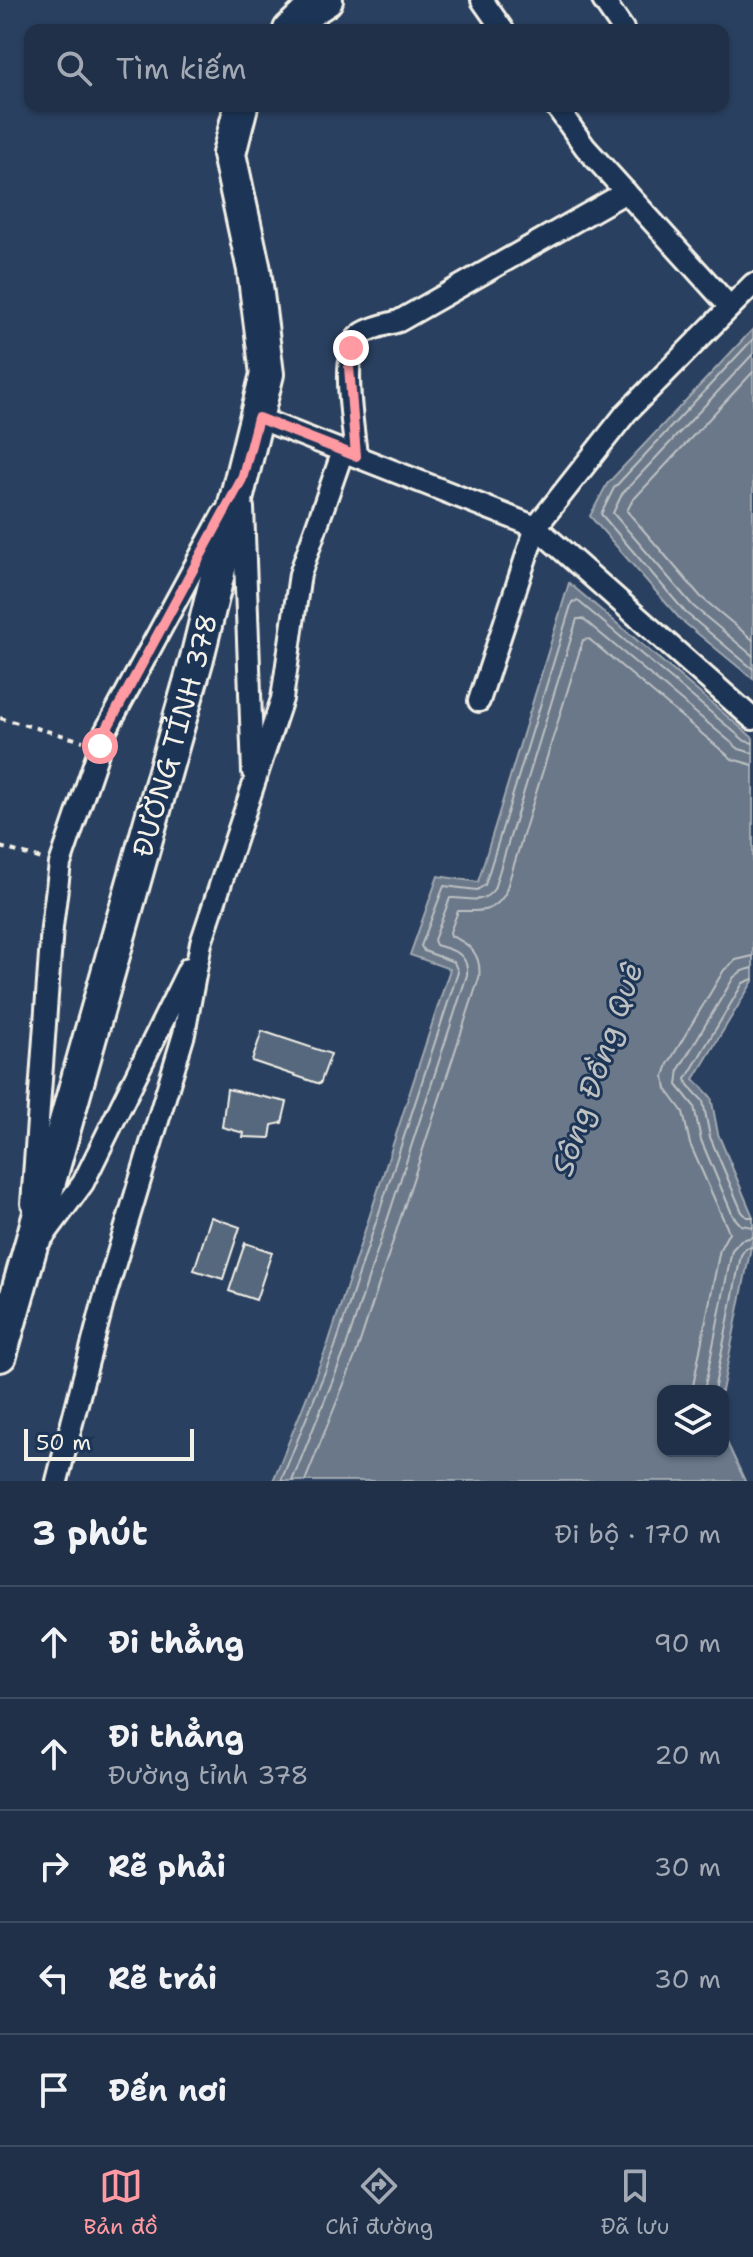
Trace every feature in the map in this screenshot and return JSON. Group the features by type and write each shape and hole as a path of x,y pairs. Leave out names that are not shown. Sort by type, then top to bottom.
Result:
{"main road":[{"path":"296,24 326,0"},
{"name":"ĐƯỜNG TỈNH 378","path":"0,1355 197,658 267,374 254,270 229,154 240,112"}],"street":[{"path":"482,0 499,24"},
{"path":"603,0 620,24"},
{"path":"560,112 585,147 729,306"},
{"path":"28,1258 83,1183 201,943 282,699 300,574 349,453 349,355 358,338 399,321 626,192"},
{"path":"479,701 536,527 626,413 753,284"},
{"path":"258,418 536,527 753,719"},
{"path":"242,479 253,788"},
{"path":"28,1258 52,927 60,864 105,732 242,479"},
{"path":"57,1481 103,1303 184,1034 201,943"}],"path":[{"path":"0,718 100,746"},
{"path":"0,847 60,864"}],"water":[{"path":"753,329 753,679 680,619 590,516 607,484"},
{"name":"Sông Đồng Quê","path":"569,583 753,738 753,981 694,1079 711,1097 718,1134 753,1217 753,1237 723,1385 657,1385 657,1457 729,1457 729,1447 745,1481 273,1481 328,1344 450,969 410,955 438,876 478,882"}],"building":[{"path":"262,1031 331,1054 320,1084 252,1061"},
{"path":"227,1089 287,1102 282,1123 272,1125 270,1138 243,1137 244,1133 222,1127"},
{"path":"211,1217 240,1227 223,1279 194,1270"},
{"path":"245,1243 272,1252 256,1300 229,1291"}],"route":[{"path":"100,746 242,479 258,418 356,456 349,367 351,348"}]}
